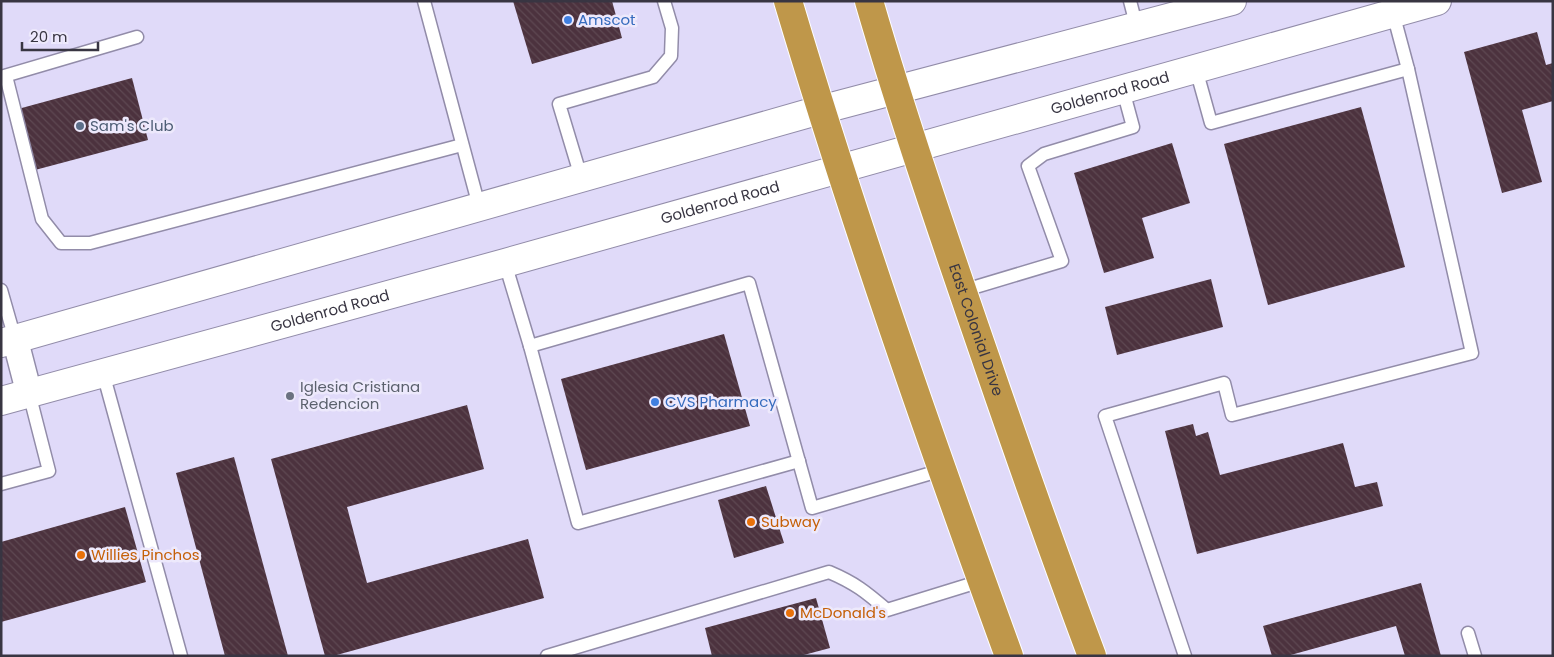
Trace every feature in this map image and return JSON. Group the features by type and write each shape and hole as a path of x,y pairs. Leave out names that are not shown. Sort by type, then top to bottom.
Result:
{"highway":[{"path":"788,1 839,170 942,470 1009,656"},
{"name":"East Colonial Drive","path":"869,1 895,90 962,292 1025,473 1092,656"}],"main road":[{"name":"Goldenrod Road","path":"1,401 839,170 1437,1"},
{"path":"8,341 820,110 1137,28 1227,2"}],"street":[{"path":"8,341 29,393"}],"lane":[{"path":"424,1 479,206"},
{"path":"581,177 559,104 653,77 671,56 672,28 664,1"},
{"path":"1130,1 1137,28"},
{"path":"1185,656 1105,416 1224,383 1232,416 1472,353 1408,69 1393,14"},
{"path":"137,37 4,77 42,219 61,243 90,243 462,145"},
{"path":"1196,69 1211,123 1408,69"},
{"path":"962,292 1062,261 1028,166 1044,154 1133,127 1122,90"},
{"path":"505,263 530,346 578,524 799,461"},
{"path":"530,346 749,283 812,508 942,470"},
{"path":"1,290 8,341"},
{"path":"103,373 181,656"},
{"path":"1,484 49,471 29,393"},
{"path":"547,656 829,572 847,579 864,589 887,610 981,581"},
{"path":"1468,633 1475,656"}],"building":[{"name":"Amscot","path":"513,1 612,1 622,38 532,64"},
{"path":"1537,32 1546,65 1553,63 1553,101 1522,110 1542,182 1502,193 1464,52"},
{"path":"132,78 148,140 35,170 18,109"},
{"path":"1361,107 1405,267 1268,305 1224,144"},
{"path":"1172,143 1190,203 1142,218 1154,258 1104,273 1074,173"},
{"path":"1211,279 1223,327 1117,355 1105,307"},
{"name":"CVS Pharmacy","path":"724,334 750,426 586,470 561,379"},
{"path":"467,405 484,469 347,507 367,583 528,539 544,598 333,656 325,656 271,459"},
{"path":"1193,424 1196,436 1208,432 1220,475 1343,443 1355,487 1377,482 1383,506 1197,554 1165,431"},
{"path":"234,457 288,656 225,656 176,473"},
{"name":"Subway","path":"766,486 784,543 734,558 718,500"},
{"path":"125,507 146,582 1,622 1,542"},
{"path":"1421,583 1441,656 1405,656 1396,626 1287,656 1272,656 1263,626"},
{"name":"McDonald's","path":"816,598 830,648 800,656 712,656 705,628"}],"place":[{"name":"Amscot","path":"568,20"},
{"name":"Sam's Club","path":"80,126"},
{"name":"Iglesia Cristiana Redencion","path":"290,396"},
{"name":"CVS Pharmacy","path":"655,402"},
{"name":"Subway","path":"751,522"},
{"name":"Willies Pinchos","path":"81,555"},
{"name":"McDonald's","path":"790,613"}]}
